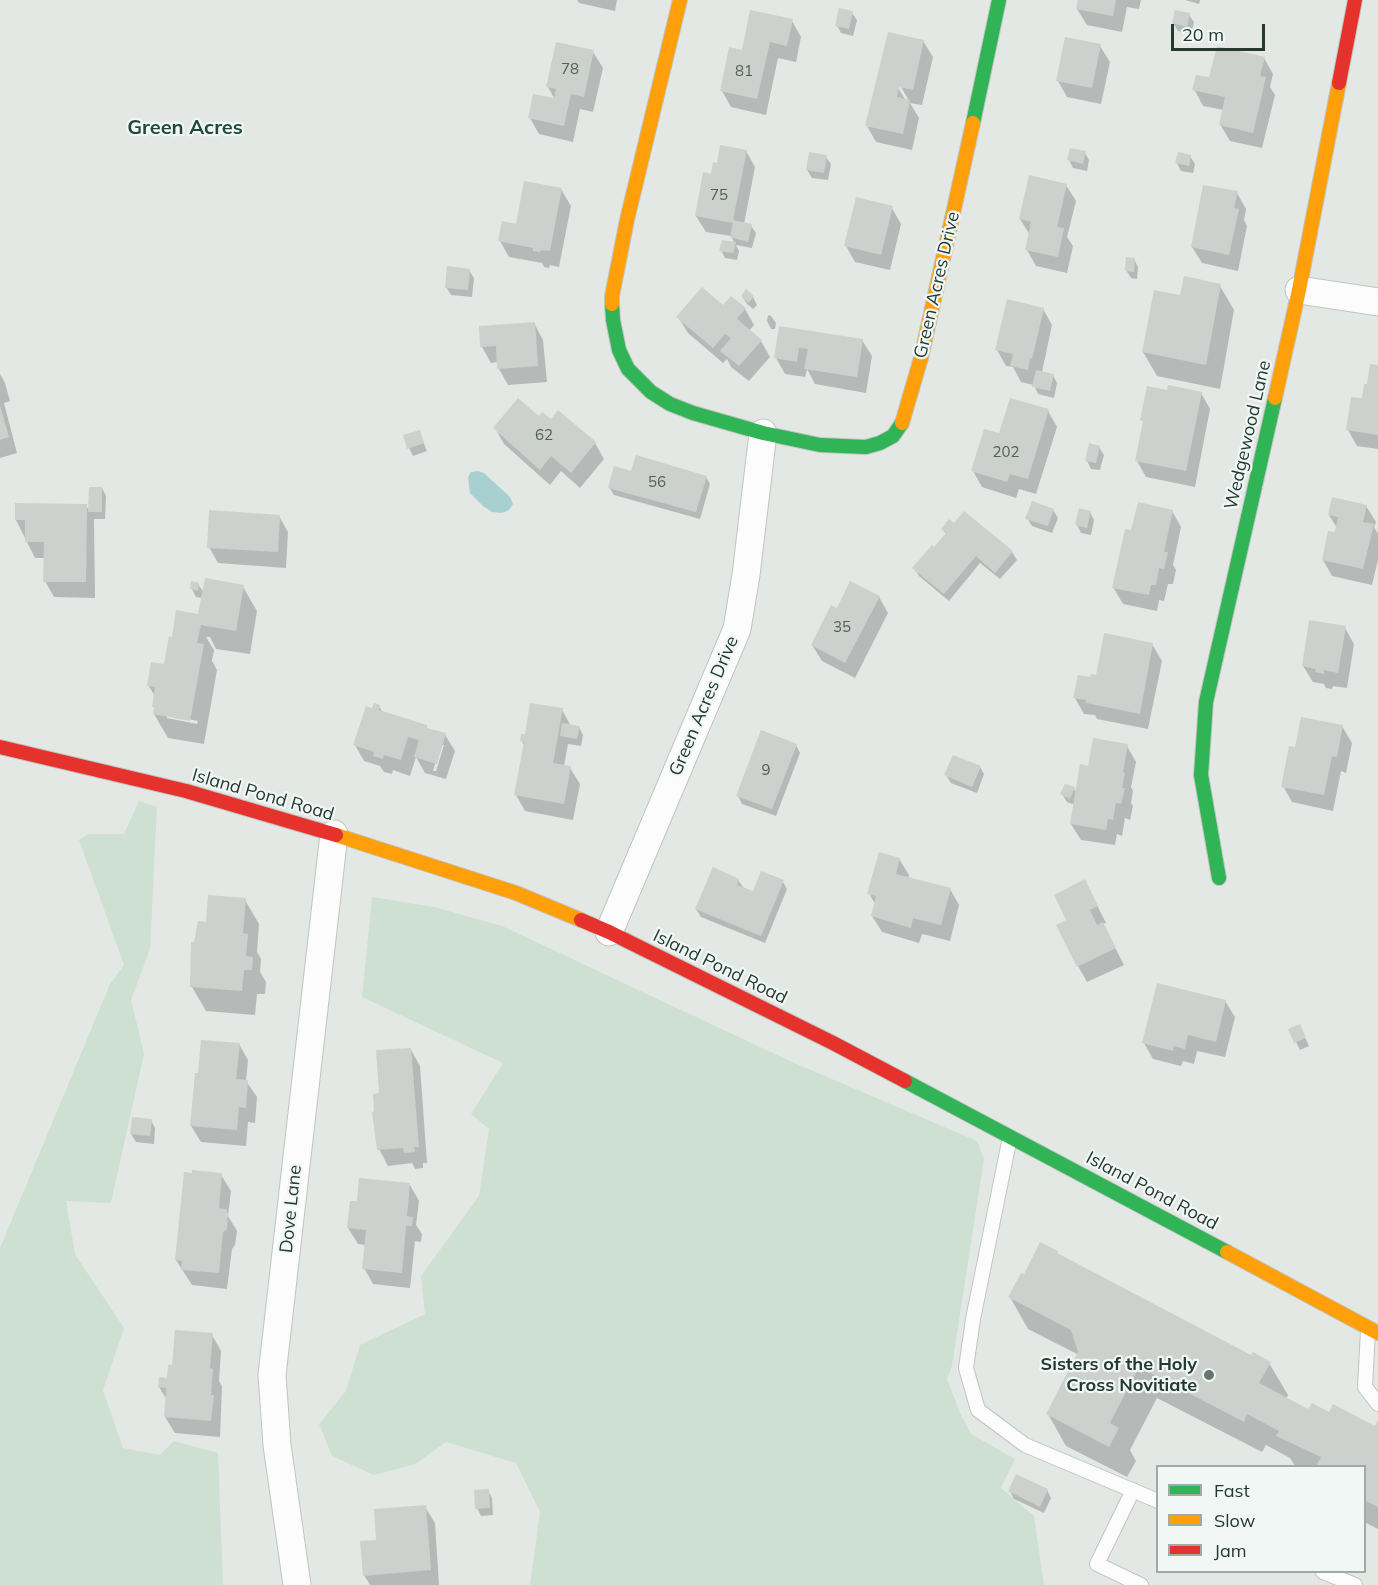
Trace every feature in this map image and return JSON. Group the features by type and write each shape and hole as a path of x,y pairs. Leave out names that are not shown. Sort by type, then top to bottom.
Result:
{"street":[{"name":"Green Acres Drive","path":"680,0 627,220 612,296 619,350 628,369 651,392 670,404 763,433 820,445 866,447 893,436 902,423 921,358 954,216 999,0"},
{"name":"Wedgewood Lane","path":"1219,878 1200,776 1206,702 1299,290 1355,0"},
{"path":"1299,290 1378,302"},
{"name":"Green Acres Drive","path":"609,932 736,629 746,575 763,433"},
{"name":"Island Pond Road","path":"0,747 186,791 334,834 516,893 609,932 833,1043 1373,1330"},
{"name":"Dove Lane","path":"297,1585 277,1445 272,1375 334,834"}],"lane":[{"path":"1010,1136 973,1319 966,1368 978,1410 1025,1445 1156,1500"},
{"path":"1373,1330 1365,1387 1378,1404"},
{"path":"1132,1490 1097,1564 1141,1585"},
{"path":"1325,1573 1355,1585"}],"green space":[{"path":"139,801 157,807 150,949 131,1000 144,1054 111,1203 66,1201 75,1254 124,1328 103,1390 123,1448 160,1455 174,1441 218,1453 223,1585 0,1585 0,1248 110,984 124,965 79,840 88,834 124,834"},
{"path":"372,897 434,907 502,926 792,1062 977,1141 984,1159 952,1366 947,1379 971,1434 1015,1459 1001,1488 1034,1516 1044,1585 530,1585 540,1512 516,1463 446,1442 415,1464 374,1475 332,1456 319,1424 346,1391 360,1345 425,1314 421,1276 479,1196 489,1129 471,1114 503,1063 362,997"}],"water":[{"path":"471,472 484,473 510,497 513,504 509,510 502,513 492,512 470,493 468,477"}],"building":[{"path":"1078,0 1116,0 1113,16 1076,9"},
{"path":"839,8 853,11 849,29 835,26"},
{"path":"750,10 793,19 787,46 770,42 757,99 720,91 729,47 742,50"},
{"path":"1175,10 1190,13 1187,27 1172,23"},
{"path":"888,32 924,40 913,90 899,87 897,97 910,100 903,134 865,126"},
{"path":"1065,37 1101,44 1092,88 1056,81"},
{"path":"556,42 594,50 584,97 571,94 564,126 528,118 533,94 554,98 556,89 546,87"},
{"path":"1217,46 1265,57 1260,76 1266,77 1253,133 1219,125 1225,97 1192,90 1196,75 1209,77"},
{"path":"720,145 747,150 733,220 752,224 748,242 730,237 733,223 695,216 703,172 711,174 713,162 717,163"},
{"path":"1070,148 1086,151 1083,164 1067,160"},
{"path":"809,152 827,155 824,173 806,170"},
{"path":"1178,152 1191,155 1189,166 1175,163"},
{"path":"1029,175 1067,184 1057,227 1064,228 1058,257 1025,250 1031,222 1019,219"},
{"path":"524,181 562,188 550,251 533,251 533,248 498,241 502,221 516,224"},
{"path":"1203,185 1238,191 1234,208 1239,209 1229,255 1191,247"},
{"path":"856,197 893,206 881,255 844,246"},
{"path":"722,240 736,242 733,253 719,251"},
{"path":"1126,257 1135,258 1134,272 1125,271"},
{"path":"447,266 470,269 468,290 445,288"},
{"path":"1184,276 1221,284 1206,365 1142,352 1154,290 1180,295"},
{"path":"702,287 723,305 731,296 746,308 737,319 762,340 739,366 720,351 731,338 725,334 713,348 676,317"},
{"path":"746,289 754,296 749,303 741,296"},
{"path":"1007,299 1044,308 1028,370 1010,366 1013,354 995,350"},
{"path":"535,322 538,366 497,369 496,346 480,347 479,326"},
{"path":"779,326 863,339 857,377 804,369 808,349 799,348 797,362 774,358"},
{"path":"1370,364 1378,365 1378,435 1346,430 1351,397 1362,398"},
{"path":"1036,370 1054,374 1050,391 1032,387"},
{"path":"1168,385 1202,392 1186,471 1135,461 1147,386 1167,390"},
{"path":"518,398 539,416 542,412 551,419 558,410 596,442 571,473 551,456 540,470 493,428"},
{"path":"1010,398 1049,409 1028,479 1010,474 1007,482 971,471 984,429 999,433"},
{"path":"0,406 9,437 0,440"},
{"path":"420,430 424,443 407,449 403,435"},
{"path":"1089,443 1100,446 1096,463 1085,461"},
{"path":"636,455 707,476 696,512 608,488 614,466 631,471"},
{"path":"89,487 102,487 102,512 88,512"},
{"path":"1332,497 1367,505 1363,522 1374,524 1363,569 1322,560 1328,531 1335,532 1338,517 1328,515"},
{"path":"1032,501 1054,509 1048,526 1025,519"},
{"path":"1138,502 1173,510 1164,552 1168,552 1164,569 1159,568 1156,585 1151,585 1149,595 1112,588 1125,529 1131,530"},
{"path":"15,503 87,504 86,582 43,582 44,542 25,542 25,520 15,520"},
{"path":"1079,508 1091,511 1087,528 1075,525"},
{"path":"209,510 280,515 278,552 207,548"},
{"path":"964,511 1013,551 995,573 976,556 944,594 912,568 946,533 941,529 949,519 954,523"},
{"path":"205,578 244,585 236,631 201,625 197,643 204,644 190,721 153,714 155,687 147,686 151,662 164,664 169,636 172,637 176,610 198,614"},
{"path":"191,581 199,583 198,591 190,589"},
{"path":"850,581 880,596 845,663 811,645 831,605 837,608"},
{"path":"1309,620 1346,626 1338,673 1324,670 1324,674 1315,672 1316,669 1302,666"},
{"path":"1104,633 1153,643 1140,714 1086,703 1086,700 1073,698 1078,675 1090,677 1091,674 1096,675"},
{"path":"374,703 380,705 379,710 446,733 437,764 414,757 419,740 408,737 401,760 384,755 383,759 373,756 374,752 353,745 366,706 372,708"},
{"path":"530,703 563,708 553,763 571,766 564,804 514,795 524,742 520,741 521,734 525,734"},
{"path":"1301,717 1343,725 1337,757 1332,756 1324,795 1281,787 1289,746 1295,747"},
{"path":"562,723 580,726 577,739 560,736"},
{"path":"761,730 797,744 772,809 736,796"},
{"path":"1093,738 1128,744 1123,772 1125,773 1122,788 1125,788 1121,804 1116,803 1113,820 1108,819 1106,830 1070,824 1080,764 1088,766"},
{"path":"953,755 981,766 972,787 944,775"},
{"path":"1065,784 1075,787 1070,799 1060,794"},
{"path":"879,852 900,858 896,874 951,888 941,925 913,918 911,928 871,916 876,896 867,894"},
{"path":"713,867 739,879 737,885 753,891 761,871 784,880 761,936 695,909"},
{"path":"1085,879 1098,906 1090,910 1097,925 1103,922 1116,948 1077,967 1056,925 1066,920 1054,895"},
{"path":"208,895 246,898 243,933 248,934 246,956 253,957 252,970 244,970 242,991 190,987 191,942 194,942 198,921 206,922"},
{"path":"1157,983 1226,1000 1216,1042 1188,1035 1185,1049 1174,1046 1173,1051 1142,1043"},
{"path":"1300,1024 1306,1038 1294,1043 1288,1029"},
{"path":"201,1040 240,1043 236,1079 248,1080 246,1108 239,1107 237,1130 190,1126"},
{"path":"411,1048 419,1147 414,1147 415,1152 404,1153 403,1148 377,1150 372,1112 374,1111 373,1094 379,1093 376,1050"},
{"path":"132,1117 152,1119 150,1136 130,1134"},
{"path":"192,1170 222,1173 219,1208 226,1209 228,1214 227,1229 223,1232 219,1273 181,1270 182,1261 175,1260 184,1172 192,1173"},
{"path":"359,1178 410,1183 407,1216 413,1217 412,1226 406,1226 402,1273 362,1269 366,1230 347,1228 350,1201 357,1201"},
{"name":"Sisters of the Holy Cross Novitiate","path":"1040,1242 1251,1355 1253,1352 1271,1362 1259,1383 1308,1409 1312,1403 1329,1412 1333,1404 1375,1426 1378,1419 1378,1507 1366,1501 1366,1465 1317,1465 1321,1457 1276,1436 1279,1431 1247,1414 1244,1422 1139,1367 1110,1423 1119,1428 1109,1447 1046,1414 1078,1352 1071,1330 1008,1297 1021,1273 1024,1274"},
{"path":"175,1330 213,1333 210,1368 213,1369 211,1395 214,1395 211,1421 164,1417 166,1388 158,1387 159,1377 167,1378 168,1365 172,1365"},
{"path":"1016,1474 1048,1489 1040,1507 1008,1491"},
{"path":"489,1489 490,1508 475,1509 474,1490"},
{"path":"426,1505 431,1570 363,1576 360,1541 376,1540 374,1509"}],"traffic: fast":[{"path":"973,123 999,0"},
{"path":"612,304 619,350 628,369 651,392 670,404 763,433 820,445 866,447 893,436 902,423"},
{"path":"1219,878 1201,775 1206,702 1275,398"},
{"path":"905,1081 1227,1252"}],"traffic: slow":[{"path":"612,304 627,220 680,0"},
{"path":"1275,398 1299,290 1339,83"},
{"path":"902,423 921,358 973,123"},
{"path":"336,835 516,893 581,920"},
{"path":"1227,1252 1378,1333"}],"traffic: jam":[{"path":"1339,83 1355,0"},
{"path":"0,747 186,791 336,835"},
{"path":"581,920 833,1043 905,1081"}],"place":[{"name":"Sisters of the Holy Cross Novitiate","path":"1209,1375"}],"district":[{"name":"Green Acres","path":"185,128"}]}
